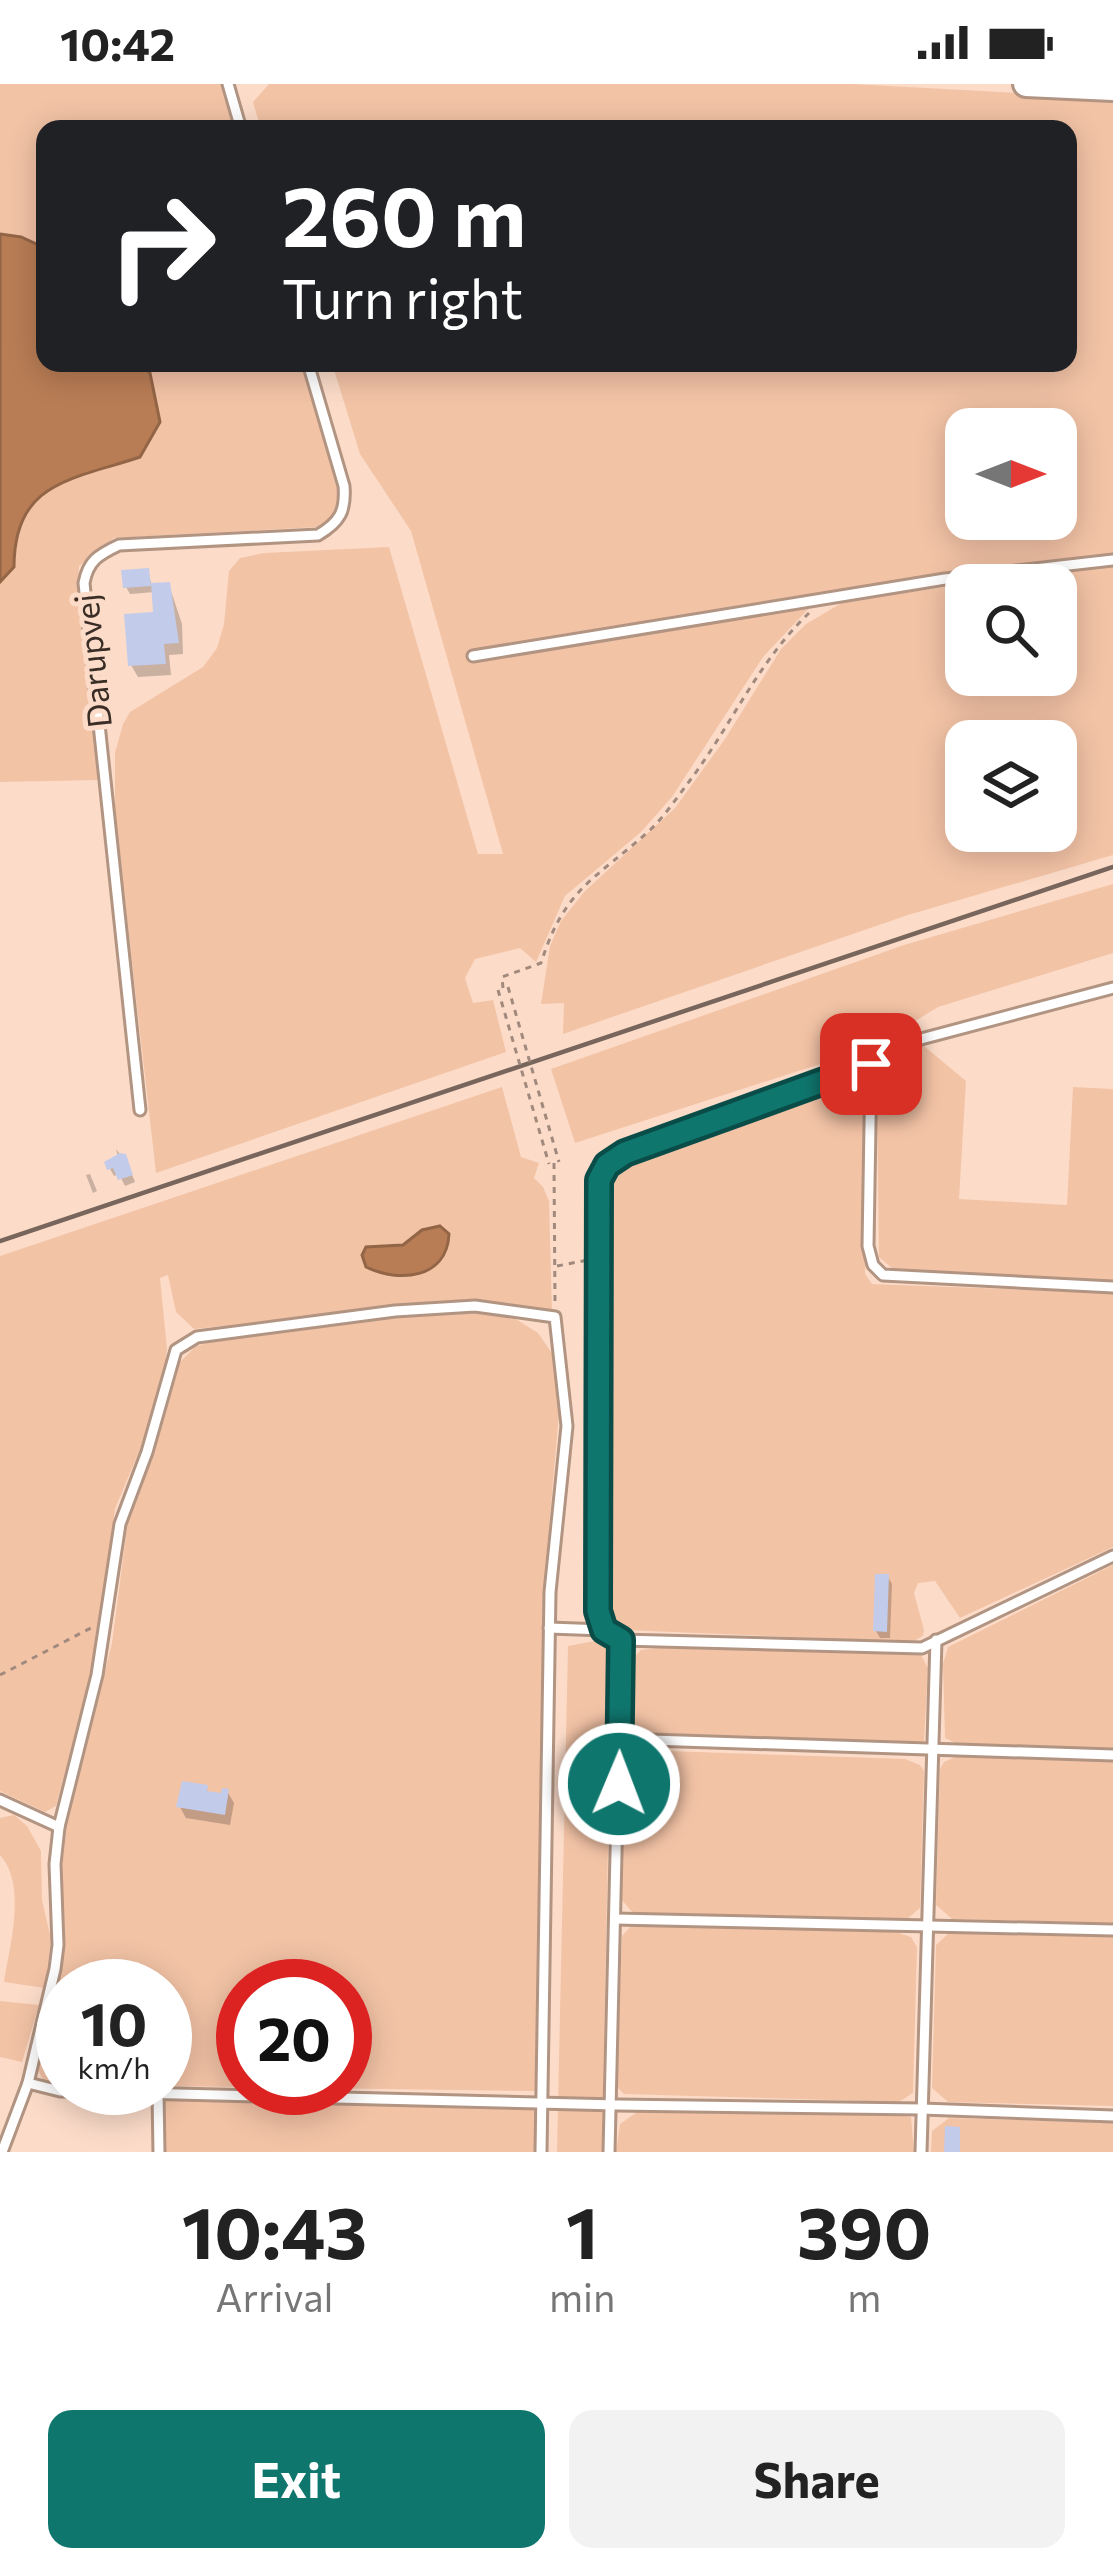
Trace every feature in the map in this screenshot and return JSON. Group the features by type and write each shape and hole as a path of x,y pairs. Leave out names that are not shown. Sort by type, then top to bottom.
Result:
{"street":[{"path":"1026,84 1113,88"}],"lane":[{"path":"228,84 238,120"},
{"name":"Darupvej","path":"140,1111 84,584 87,566 118,544 318,535 332,527 341,518 344,486 311,372"},
{"path":"472,656 945,579 1113,560"},
{"path":"604,1630 598,1611 598,1258 599,1180 607,1165 625,1153 871,1064 921,1039 1113,988"},
{"path":"871,1064 868,1246 873,1265 884,1275 1113,1287"},
{"path":"2,2152 28,2083 58,1945 59,1827 98,1675 120,1524 147,1452 176,1350 186,1341 395,1311 475,1306 555,1317 567,1426 550,1592 541,2152"},
{"path":"550,1628 604,1630 621,1640 922,1648 1113,1556"},
{"path":"609,2152 621,1640"},
{"path":"922,2152 936,1640"},
{"path":"620,1739 1113,1755"},
{"path":"0,1800 59,1827"},
{"path":"615,1919 1113,1930"},
{"path":"28,2083 36,2085"},
{"path":"192,2093 1113,2116"},
{"path":"158,2115 159,2152"}],"path":[{"path":"555,1317 554,1163 502,977 541,963 558,916 574,894 652,828 693,777 757,671 824,600"},
{"path":"503,988 554,1163"},
{"path":"555,1267 598,1258"},
{"path":"0,1675 87,1628 104,1628"}],"shaded area":[{"path":"0,84 223,84 234,120 36,120 36,244 0,234"},
{"path":"269,84 853,84 1113,98 1113,553 1042,564 945,564 945,579 468,653 471,659 811,606 763,657 672,797 641,832 565,896 536,962 520,948 475,959 465,978 473,1003 493,1000 506,1052 156,1173 115,813 115,753 130,712 203,667 217,648 229,571 240,558 389,547 478,854 503,854 411,531 360,454 335,372 1077,372 1077,120 258,120 253,102"},
{"path":"0,234 36,244 36,372 149,372 160,422 140,457 70,479 36,500 24,517 14,567 0,582"},
{"path":"310,372 344,486 335,516 317,527 114,538 79,566 98,780 0,782 0,582 14,567 24,517 36,500 70,479 141,457 150,373"},
{"path":"1113,564 1113,855 908,915 563,1034 564,1003 541,1004 550,946 561,921 584,892 675,808 781,649 806,624 845,601 945,587 945,696 1077,696 1077,569"},
{"path":"1113,884 1113,953 938,1007 873,1047 575,1143 551,1069 904,945"},
{"path":"924,1046 966,1081 959,1199 1067,1205 1073,1087 1113,1089 1113,1282 902,1270 879,1257 877,1096 882,1064"},
{"path":"861,1078 867,1094 865,1274 872,1284 1113,1293 1113,1547 960,1618 935,1581 918,1583 914,1593 924,1630 912,1642 624,1630 615,1623 607,1601 604,1202 610,1180 624,1161"},
{"path":"502,1087 521,1157 539,1163 534,1178 549,1201 552,1311 479,1300 194,1329 176,1312 168,1275 160,1278 165,1369 152,1420 115,1509 96,1655 56,1806 45,1812 0,1791 0,1256"},
{"path":"440,1226 449,1234 446,1249 431,1268 393,1275 366,1267 362,1255 366,1247 403,1245 422,1230"},
{"path":"475,1313 511,1316 538,1333 556,1359 561,1391 545,1572 535,2091 372,2089 372,1959 216,1959 216,2087 192,2086 192,1959 62,1959 59,1895 67,1823 112,1643 130,1505 147,1472 179,1363 195,1347 215,1340 411,1315"},
{"path":"1113,1565 1113,1749 958,1744 945,1738 943,1664 948,1647"},
{"path":"600,1640 614,1645 617,1670 602,2152 557,2152 568,1646"},
{"path":"641,1650 921,1655 928,1668 924,1741 638,1737 628,1727 629,1662"},
{"path":"639,1750 905,1759 920,1765 924,1771 920,1908 907,1919 633,1913 621,1899 624,1762"},
{"path":"957,1756 1113,1761 1113,1923 952,1919 936,1905 940,1769"},
{"path":"14,1815 27,1826 41,1851 42,1900 51,1939 49,1959 36,1959 36,1987 4,1982 15,1899 0,1855 0,1818"},
{"path":"632,1925 896,1932 911,1937 917,1947 913,2093 899,2102 624,2094 616,2086 622,1936"},
{"path":"951,1931 1113,1936 1113,2106 948,2102 932,2088 936,1945"},
{"path":"0,2001 36,2005 22,2062 0,2057"},
{"path":"192,2099 216,2099 216,2115 372,2115 372,2103 530,2106 535,2112 534,2152 163,2152 162,2115 192,2115"},
{"path":"640,2110 905,2116 911,2117 914,2152 616,2152 620,2124"},
{"path":"949,2118 1113,2123 1113,2152 931,2152 932,2131"}],"building":[{"path":"149,568 151,586 123,588 121,570"},
{"path":"170,582 179,643 164,644 166,664 128,666 124,614 153,612 151,583"},
{"path":"126,1154 133,1175 118,1180 104,1162"},
{"path":"875,1574 889,1574 887,1632 873,1631"},
{"path":"182,1781 208,1785 207,1791 229,1789 225,1815 176,1807"},
{"path":"945,2126 960,2127 960,2152 944,2152"}],"railway":[{"path":"0,1241 1113,867"}],"route":[{"path":"619,1784 621,1640 604,1630 598,1611 599,1180 607,1165 625,1153 871,1064"}]}
